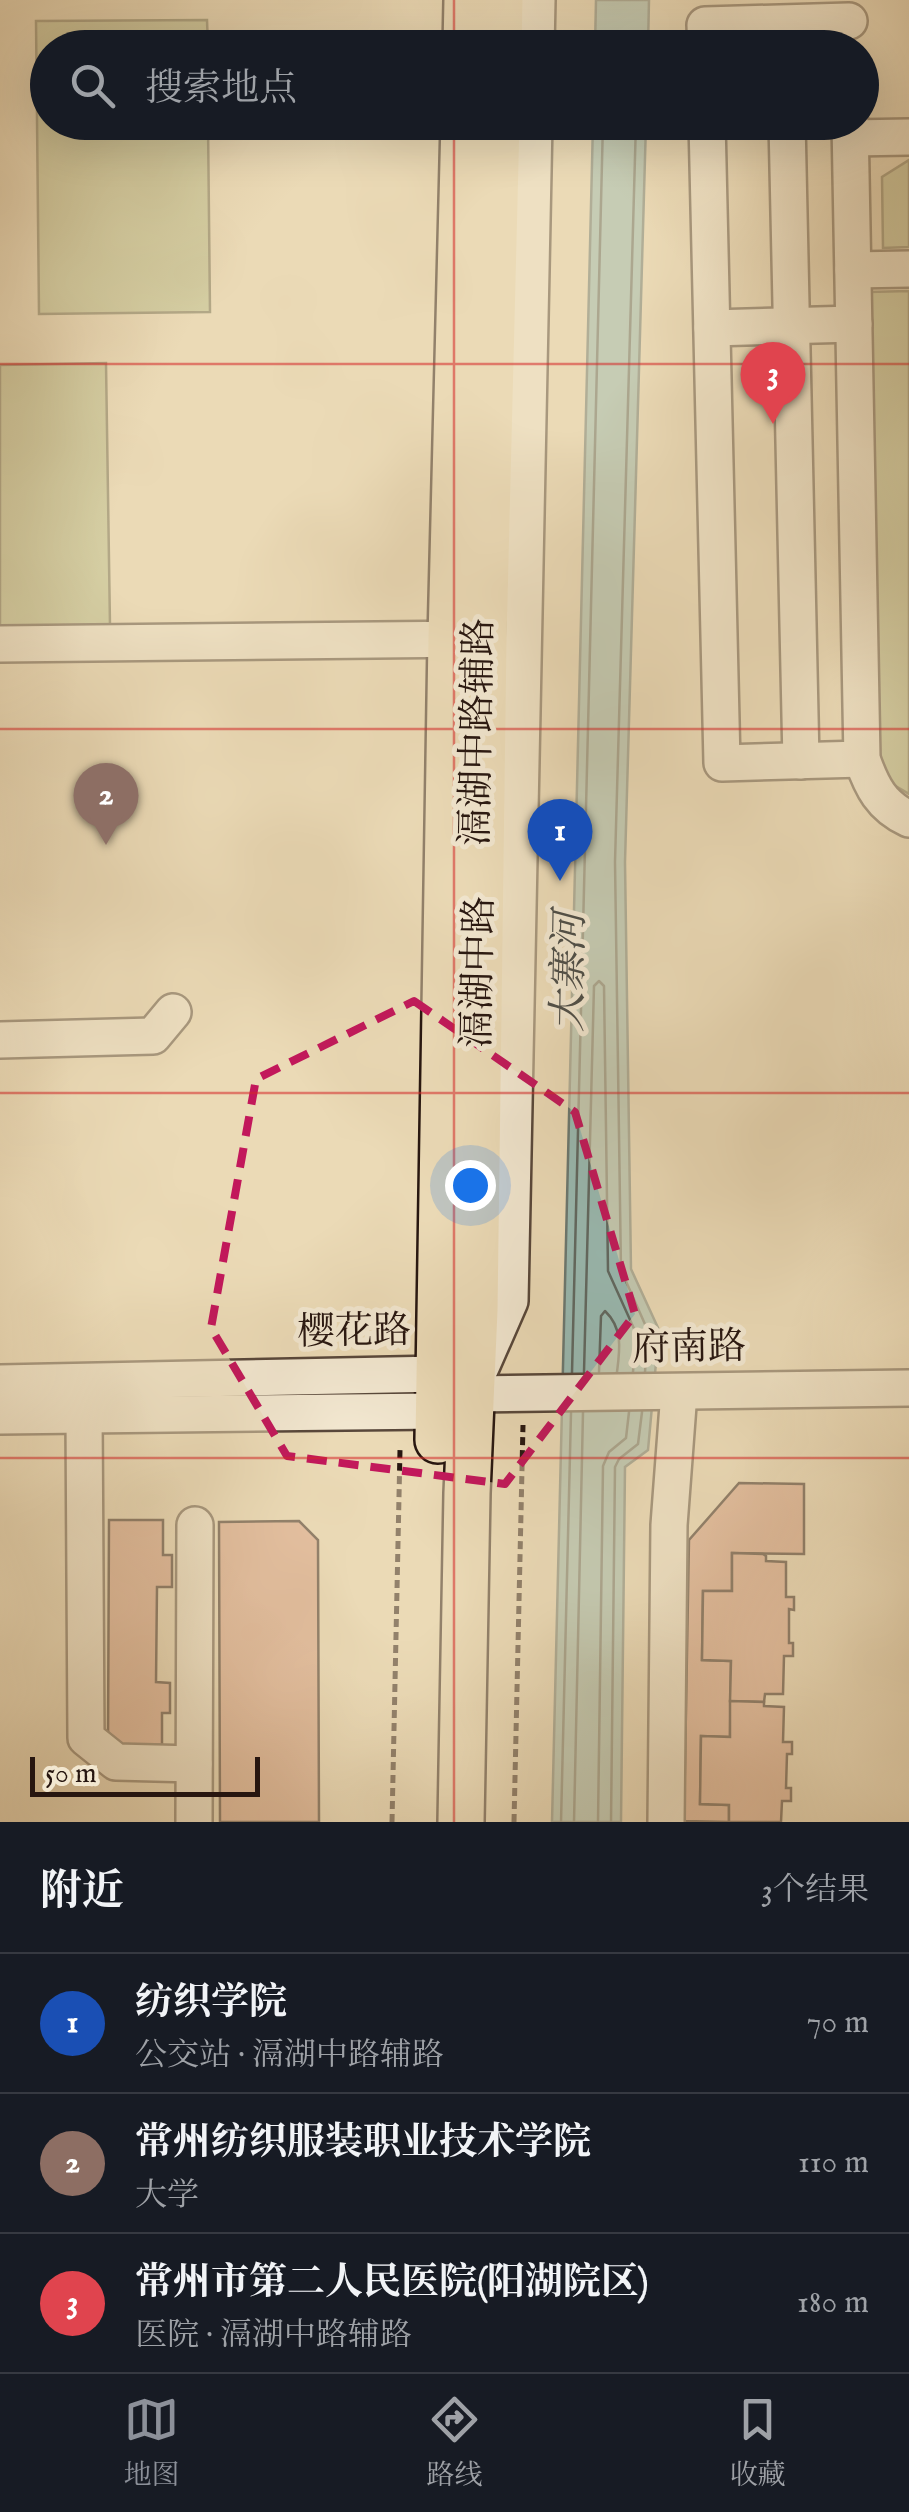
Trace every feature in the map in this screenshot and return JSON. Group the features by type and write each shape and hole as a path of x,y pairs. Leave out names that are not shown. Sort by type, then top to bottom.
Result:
{"main road":[{"path":"466,30 467,0"},
{"path":"499,30 500,0"},
{"name":"滆湖中路","path":"431,1822 449,1393 475,1310 464,140"},
{"name":"滆湖中路","path":"468,639 496,140"},
{"name":"滆湖中路","path":"449,1393 461,1822"}],"street":[{"path":"536,0 536,30"},
{"path":"811,30 848,23"},
{"path":"705,30 705,24 749,30"},
{"path":"879,133 909,137"},
{"name":"滆湖中路辅路","path":"449,1393 510,1302 534,140"},
{"path":"708,140 722,762 862,759"},
{"path":"787,140 801,761"},
{"path":"850,140 862,759 872,787 895,812 909,819"},
{"path":"853,270 909,269"},
{"path":"712,328 854,324"},
{"path":"0,644 468,639"},
{"path":"0,1040 153,1036 174,1012"},
{"name":"樱花路","path":"0,1383 449,1393"},
{"name":"府南路","path":"449,1393 909,1388"},
{"path":"666,1822 671,1392"},
{"name":"樱花路","path":"0,1416 84,1415 449,1393"},
{"path":"84,1415 86,1738 116,1762 194,1764"},
{"path":"194,1822 195,1524"}],"path":[{"path":"514,1822 538,1393"}],"highlighted area":[{"path":"414,1001 575,1112 635,1314 505,1484 287,1456 211,1328 256,1079"}],"green space":[{"path":"207,20 207,30 36,30 36,21"},
{"path":"37,140 208,140 210,312 39,314"},
{"path":"909,160 909,247 883,248 882,177"},
{"path":"909,291 909,794 882,778 872,752 868,292"},
{"path":"106,363 110,626 0,628 0,365"}],"water":[{"path":"596,0 649,0 648,30 595,30"},
{"path":"593,140 646,140 625,862 631,1269 659,1330 648,1450 625,1467 621,1822 552,1822"}],"building":[{"path":"739,1483 804,1484 804,1554 732,1553 732,1591 703,1591 702,1660 731,1661 730,1737 701,1736 700,1804 729,1805 729,1822 684,1821 689,1540"},
{"path":"109,1520 163,1520 163,1555 172,1555 172,1587 157,1587 156,1682 170,1683 170,1713 162,1713 162,1745 108,1745"},
{"path":"299,1521 318,1540 319,1822 220,1822 219,1522"},
{"path":"732,1553 763,1554 766,1561 786,1562 786,1597 794,1597 794,1610 789,1609 793,1656 784,1656 783,1694 765,1694 764,1702 730,1701 731,1661 702,1660 703,1591 732,1591"},
{"path":"730,1701 784,1707 783,1742 792,1742 792,1754 787,1754 786,1788 791,1788 791,1801 782,1801 781,1822 729,1822 729,1805 700,1804 701,1736 730,1737"}],"place":[{"name":"常州市第二人民医院(阳湖院区)","path":"773,424"},
{"name":"常州纺织服装职业技术学院","path":"106,845"},
{"name":"纺织学院","path":"560,881"}],"water label":[{"name":"大寨河","path":"571,972"}]}
